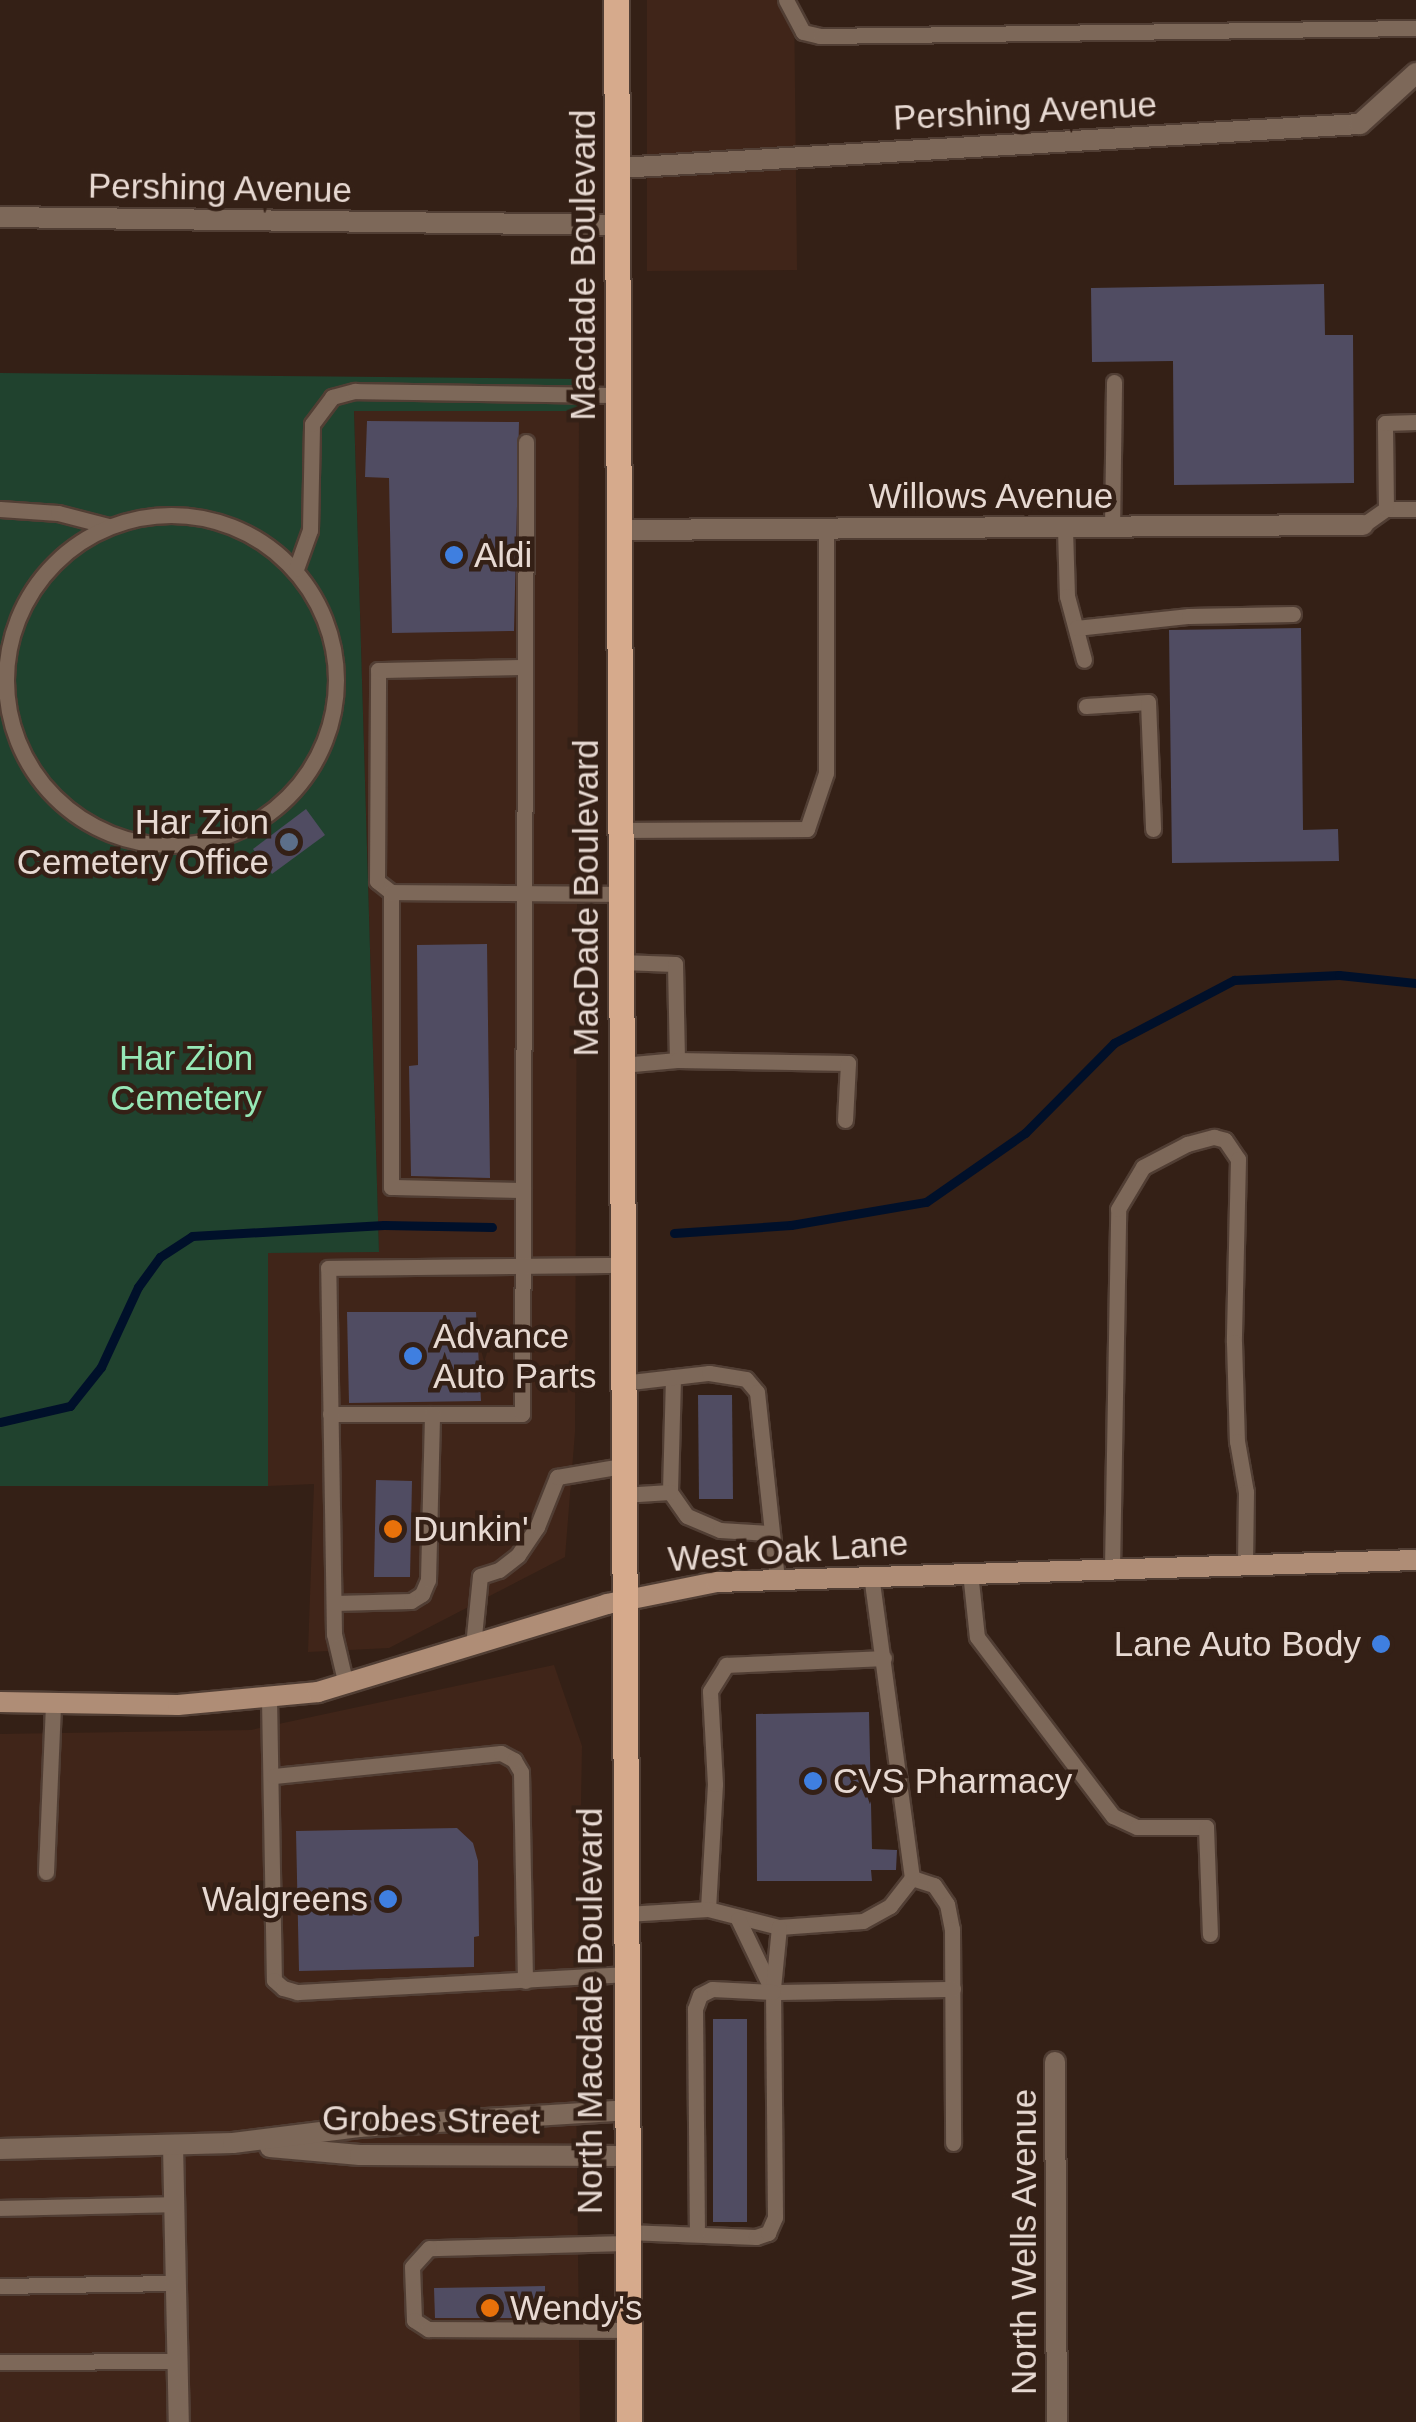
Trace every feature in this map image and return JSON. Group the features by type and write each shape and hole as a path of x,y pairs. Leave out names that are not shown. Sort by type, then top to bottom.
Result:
{"main road":[{"name":"Macdade Boulevard","path":"616,0 619,530"},
{"name":"MacDade Boulevard","path":"619,530 623,1265"},
{"path":"622,1600 623,1265"},
{"name":"West Oak Lane","path":"0,1702 178,1706 269,1698 346,1685 622,1600 716,1582 1416,1560"},
{"name":"North Macdade Boulevard","path":"622,1600 628,2422"}],"street":[{"name":"Pershing Avenue","path":"619,168 1360,124 1416,73"},
{"name":"Pershing Avenue","path":"0,218 619,225"},
{"name":"Willows Avenue","path":"619,530 1363,525"},
{"name":"North Wells Avenue","path":"1055,2062 1057,2422"},
{"name":"Grobes Street","path":"0,2150 233,2143 416,2122 626,2110"},
{"name":"Grobes Street","path":"233,2143 360,2155 627,2156"},
{"path":"173,2145 179,2422"}],"lane":[{"path":"786,0 803,32 820,36 1416,28"},
{"path":"1112,529 1114,382"},
{"path":"296,569 310,530 310,435 316,417 332,397 355,390 620,396"},
{"path":"1386,509 1385,423 1416,422"},
{"path":"330,1414 522,1414 526,442"},
{"path":"1363,525 1386,509 1416,509"},
{"path":"0,510 58,513 108,526"},
{"path":"158,514 209,518 257,536 296,569 326,616 338,671 332,727 307,777 267,816 217,841 162,847 107,834 60,805 25,761 7,708 7,652 26,600 61,556 108,526 158,514"},
{"path":"1065,528 1067,596 1084,660"},
{"path":"620,830 806,828 826,773 826,529"},
{"path":"1076,628 1189,616 1293,614"},
{"path":"524,667 378,670 378,881 391,892 621,894"},
{"path":"1086,706 1148,702 1153,829"},
{"path":"391,892 390,1186 523,1190"},
{"path":"621,962 675,964 677,1060"},
{"path":"622,1065 677,1060 848,1063 846,1120"},
{"path":"1112,1568 1118,1209 1143,1167 1187,1144 1214,1137 1225,1140 1238,1159 1234,1342 1237,1441 1246,1492 1244,1564"},
{"path":"346,1685 334,1634 328,1268 623,1265"},
{"path":"622,1383 710,1373 746,1378 758,1392 769,1533 777,1578"},
{"path":"673,1376 670,1492 688,1516 720,1530 769,1533"},
{"path":"334,1603 412,1601 422,1594 428,1580 432,1414"},
{"path":"473,1646 480,1576 498,1570 518,1555 537,1527 557,1476 622,1466"},
{"path":"622,1495 670,1492"},
{"path":"970,1572 977,1637 1114,1816 1136,1827 1206,1827 1210,1934"},
{"path":"626,1914 708,1909 779,1927 863,1921 890,1906 912,1878 871,1575"},
{"path":"708,1909 715,1784 710,1691 726,1665 884,1658"},
{"path":"269,1698 274,1776 274,1980 283,1988 297,1992 626,1974"},
{"path":"46,1872 53,1703"},
{"path":"274,1776 501,1753 514,1760 521,1772 525,1980"},
{"path":"912,1878 934,1885 947,1904 953,1989 953,2143"},
{"path":"738,1918 773,1992"},
{"path":"628,2330 428,2329 414,2320 412,2267 429,2248 768,2233 775,2217 773,1992 779,1927"},
{"path":"697,2234 695,2009 700,1996 712,1988 773,1992 953,1989"},
{"path":"0,2208 174,2204"},
{"path":"0,2286 176,2283"},
{"path":"0,2362 177,2361"}],"shaded area":[{"path":"647,0 794,0 797,270 647,271"},
{"path":"354,410 579,411 575,1432 565,1557 389,1648 308,1652 314,1484 268,1486 268,1253 379,1251"},
{"path":"554,1665 582,1746 576,2083 580,2422 0,2422 0,1734 251,1730"}],"green space":[{"name":"Har Zion Cemetery","path":"0,373 579,379 579,411 354,411 379,1252 268,1253 268,1486 0,1486"}],"building":[{"path":"1324,284 1325,335 1353,335 1354,483 1174,485 1173,361 1092,362 1091,288"},
{"name":"Aldi","path":"367,421 519,422 514,631 392,633 389,478 365,477"},
{"path":"1301,628 1303,830 1338,829 1339,861 1172,863 1169,630"},
{"name":"Har Zion Cemetery Office","path":"306,809 325,835 272,874 253,849"},
{"path":"487,944 490,1178 411,1176 409,1066 418,1065 417,945"},
{"name":"Advance Auto Parts","path":"347,1312 476,1312 481,1401 349,1403"},
{"path":"698,1395 732,1395 733,1499 699,1499"},
{"name":"Dunkin'","path":"376,1480 412,1481 410,1577 374,1577"},
{"name":"CVS Pharmacy","path":"869,1712 872,1849 897,1850 896,1870 871,1870 872,1881 757,1881 756,1714"},
{"name":"Walgreens","path":"457,1828 473,1843 478,1861 479,1936 474,1937 474,1967 299,1971 296,1831"},
{"path":"713,2019 747,2019 747,2222 713,2222"},
{"name":"Wendy's","path":"545,2286 545,2318 435,2318 434,2288"}],"waterway":[{"path":"674,1233 791,1225 926,1202 1025,1133 1114,1043 1234,980 1339,975 1416,983"},
{"path":"0,1422 70,1406 101,1367 138,1287 160,1257 192,1236 384,1225 492,1227"}],"place":[{"name":"Aldi","path":"454,555"},
{"name":"Har Zion Cemetery Office","path":"289,842"},
{"name":"Advance Auto Parts","path":"413,1356"},
{"name":"Dunkin'","path":"393,1529"},
{"name":"Lane Auto Body","path":"1381,1644"},
{"name":"CVS Pharmacy","path":"813,1781"},
{"name":"Walgreens","path":"388,1899"},
{"name":"Wendy's","path":"490,2308"}]}
